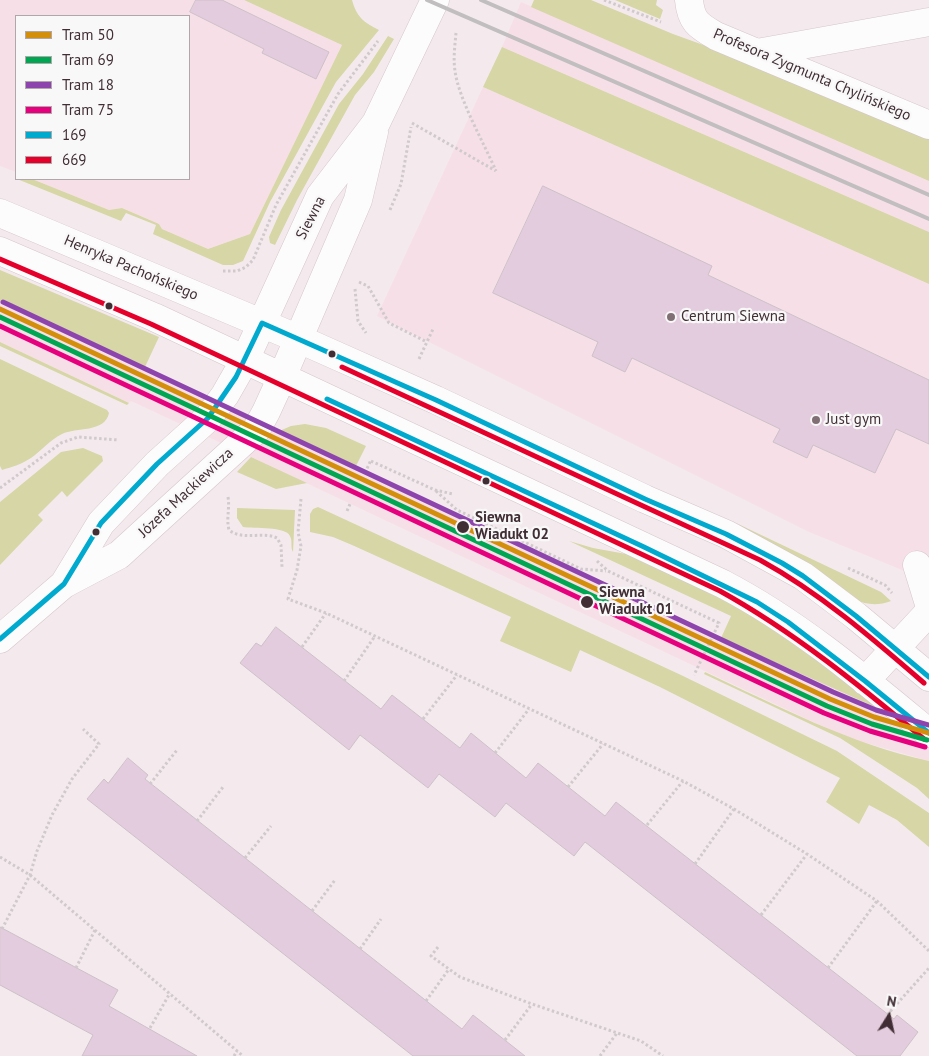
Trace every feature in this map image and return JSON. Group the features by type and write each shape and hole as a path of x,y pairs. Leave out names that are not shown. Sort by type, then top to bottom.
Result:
{"street":[{"name":"Siewna","path":"245,360 320,196 376,123 435,0"},
{"name":"Profesora Zygmunta Chylińskiego","path":"693,12 716,36 929,125"},
{"path":"757,53 929,22"},
{"name":"Siewna","path":"282,377 358,200 376,123"},
{"name":"Henryka Pachońskiego","path":"0,213 262,323"},
{"path":"0,251 154,317 749,597 788,622 865,680 929,733"},
{"path":"262,323 444,404 645,499 726,534 802,576 895,648 929,677"},
{"name":"Józefa Mackiewicza","path":"64,584 101,523 157,464 208,418 225,395 245,360"},
{"name":"Józefa Mackiewicza","path":"0,639 64,584 119,555 256,430 282,377"},
{"path":"917,565 929,604"},
{"path":"865,680 929,612"}],"path":[{"path":"604,0 664,24 693,12"},
{"path":"412,123 496,171 458,84 454,62 457,27"},
{"path":"215,268 222,271 238,271 246,267 253,260 276,205 338,94 380,38"},
{"path":"390,211 400,184 414,117"},
{"path":"363,273 355,291 358,321 371,340"},
{"path":"359,282 368,286 389,323 427,342"},
{"path":"416,365 433,329"},
{"path":"0,488 61,443 78,437 119,440"},
{"path":"365,473 374,456"},
{"path":"371,461 435,490 454,494"},
{"path":"435,490 457,510 572,564 581,568 608,571"},
{"path":"228,496 230,508 229,530 240,535 269,535 277,538 282,545 282,567"},
{"path":"301,499 298,532 301,546 297,570 288,599 326,612 683,781 734,809 807,854 877,901 929,951"},
{"path":"347,511 350,504"},
{"path":"595,559 608,571 719,623 694,675"},
{"path":"302,647 326,612"},
{"path":"344,681 375,636"},
{"path":"423,719 457,675"},
{"path":"495,753 529,709"},
{"path":"2,929 30,875 37,851 52,815 72,779 99,744 83,729"},
{"path":"568,787 603,744"},
{"path":"150,784 177,750"},
{"path":"647,825 683,781"},
{"path":"197,821 223,787"},
{"path":"694,864 734,809"},
{"path":"245,858 271,826"},
{"path":"761,916 807,854"},
{"path":"0,857 30,875 243,1056"},
{"path":"312,911 335,880"},
{"path":"828,968 877,901"},
{"path":"360,949 381,919"},
{"path":"76,968 95,930"},
{"path":"438,946 431,956 460,977 532,1004 642,1041 663,1056"},
{"path":"887,1015 929,968"},
{"path":"426,1001 449,969"},
{"path":"150,1028 170,993"},
{"path":"505,1040 532,1004"},
{"path":"600,1056 617,1032"},
{"path":"234,1056 237,1051"}],"shaded area":[{"path":"0,0 244,0 342,45 250,234 208,249 162,229 159,224 122,208 109,210 34,180 190,180 190,15 15,15 15,172 0,166"},
{"path":"521,2 929,181 929,232 502,47"},
{"name":"Centrum Siewna","path":"483,87 929,284 929,581 809,532 377,316"},
{"path":"0,301 187,391 702,631 929,726 929,761 856,740 828,729 251,457 131,401 129,403 0,342"}],"green space":[{"path":"244,0 352,0 361,18 379,30 336,82 270,202 243,261 233,265 223,265 153,234 156,225 126,213 121,221 19,180 34,180 109,210 122,208 159,224 162,229 208,249 250,234 342,45"},
{"path":"534,0 591,0 673,34 742,59 929,137 929,181 531,7"},
{"path":"615,0 657,0 656,5 663,10 660,19"},
{"path":"388,36 394,39 374,72 355,95 297,200 275,245 270,243 269,237 281,210 339,104 363,74"},
{"path":"502,47 929,232 929,284 483,87"},
{"path":"0,270 159,337 144,369 0,301"},
{"path":"0,342 129,403 127,405 0,346"},
{"path":"0,359 107,410 109,413 106,419 96,427 62,434 28,460 2,470 0,466"},
{"path":"305,424 326,428 366,446 355,468 277,432 291,426"},
{"path":"83,448 102,456 103,461 67,497 62,491 38,515 43,520 0,565 0,502 61,452"},
{"path":"251,457 307,483 276,489 237,472"},
{"path":"318,507 681,675 837,751 929,813 929,847 897,820 869,805 859,824 826,802 840,778 660,687 580,650 571,672 500,641 511,617 352,545 333,537 310,532 310,514 313,509"},
{"path":"237,508 295,510 293,552 291,538 283,531 243,527 237,518"},
{"path":"736,523 881,592 891,601 872,604 854,599"},
{"path":"569,541 593,548 637,556 676,574 753,616 799,646 882,710 721,638 731,616"},
{"path":"705,672 815,723 871,745 929,761 929,799 917,788 840,738 704,674"}],"building":[{"path":"196,0 222,0 329,52 316,79 262,53 264,49 190,12"},
{"name":"Centrum Siewna","path":"543,186 712,266 708,275 929,380 929,444 896,429 875,473 813,445 807,458 773,442 780,429 632,358 625,372 592,356 598,342 493,293"},
{"path":"276,627 381,709 392,695 460,748 471,733 526,778 538,763 605,816 616,802 894,1019 897,1015 918,1032 900,1056 857,1056 585,842 574,856 506,803 495,817 439,774 428,788 360,735 349,750 240,663 256,643 261,646"},
{"path":"128,758 148,775 145,779 462,1029 473,1015 525,1056 413,1056 87,799 104,779 108,783"},
{"path":"0,927 118,990 109,1006 197,1056 82,1056 93,1035 0,985"}],"railway":[{"path":"427,0 929,219"},
{"path":"481,0 929,195"}],"tram line":[{"name":"18","path":"3,302 833,692 876,710 929,725"},
{"name":"50","path":"0,309 830,699 874,717 929,733"},
{"name":"69","path":"0,317 827,706 872,724 927,740"},
{"name":"75","path":"0,326 824,713 870,731 925,747"}],"transit line":[{"name":"669","path":"0,259 151,324 720,591 800,642 850,679 924,739"},
{"name":"169","path":"0,639 64,584 101,523 157,464 208,418 236,377 262,323 436,400 645,499 726,534 782,563 803,576 856,616 929,677"},
{"name":"669","path":"342,367 760,560 825,602 924,683"},
{"name":"169","path":"327,399 757,602 788,622 929,733"}],"place":[{"name":"Centrum Siewna","path":"671,317"},
{"name":"Just gym","path":"816,420"},
{"name":"Siewna Wiadukt 02","path":"463,527"},
{"name":"Siewna Wiadukt 01","path":"587,602"}]}
